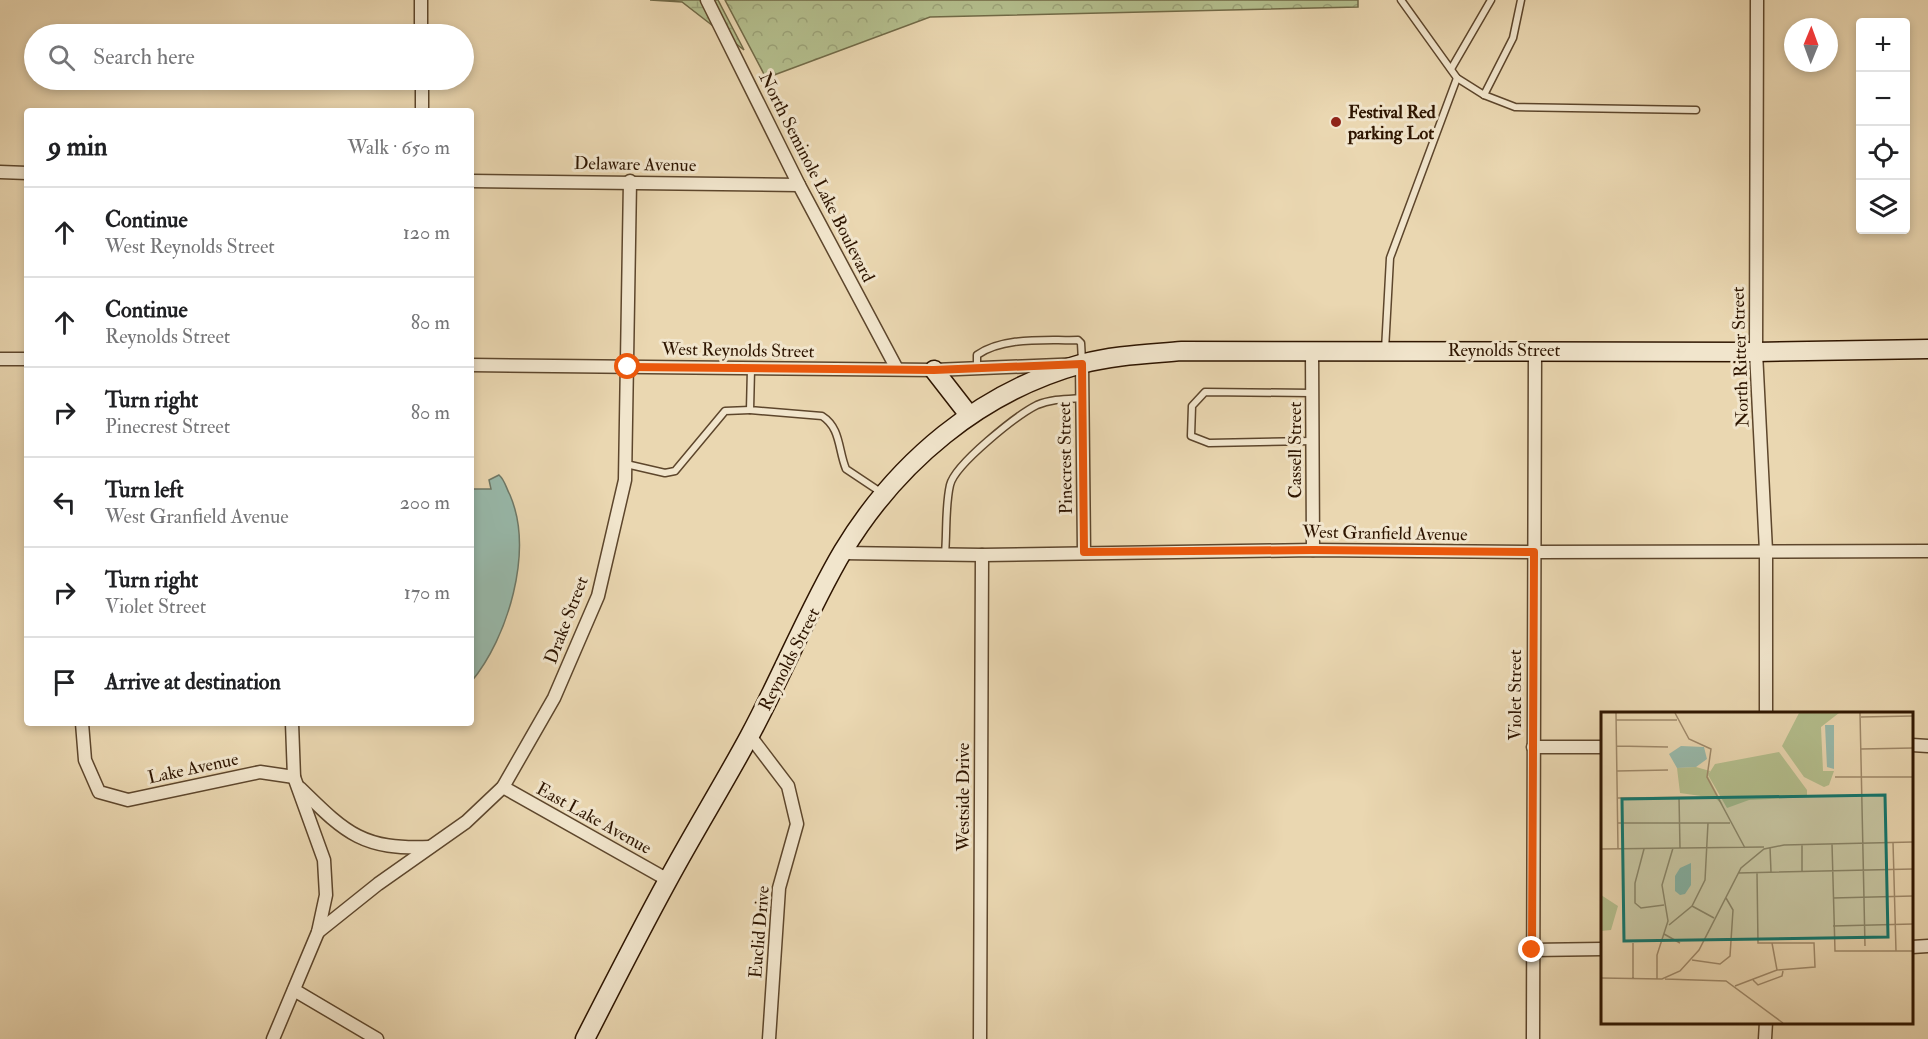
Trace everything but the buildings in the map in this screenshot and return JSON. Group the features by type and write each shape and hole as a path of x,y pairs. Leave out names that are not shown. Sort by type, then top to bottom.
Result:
{"main road":[{"name":"Reynolds Street","path":"585,1039 668,880 750,736 842,553 883,493 915,459 969,415 1034,382 1082,364 1128,356 1182,351 1756,352 1928,349"},
{"path":"934,370 969,415"}],"street":[{"path":"421,0 422,24"},
{"name":"North Seminole Lake Boulevard","path":"707,0 799,185 897,369"},
{"name":"North Ritter Street","path":"1757,0 1756,352 1766,551 1766,712"},
{"path":"422,90 422,108"},
{"path":"0,172 24,173"},
{"name":"Delaware Avenue","path":"474,181 630,181 799,185"},
{"name":"Drake Street","path":"318,932 466,822 503,787 554,698 598,596 625,480 630,181"},
{"name":"Cassell Street","path":"1312,350 1313,550"},
{"name":"Violet Street","path":"1533,1039 1535,350"},
{"path":"0,359 24,359"},
{"name":"Reynolds Street","path":"897,369 934,370 1082,364"},
{"name":"Pinecrest Street","path":"1082,364 1084,552"},
{"name":"West Reynolds Street","path":"474,365 897,369"},
{"name":"West Granfield Avenue","path":"842,553 982,555 1313,550 1928,551"},
{"name":"Westside Drive","path":"980,1039 982,555"},
{"name":"Lake Avenue","path":"82,726 85,759 99,792 128,800 260,772 296,781"},
{"path":"273,1039 318,932 326,894 324,860 296,781 292,726"},
{"name":"Euclid Drive","path":"750,736 788,786 797,824 780,888 769,1039"},
{"path":"1913,745 1928,746"},
{"path":"1533,747 1601,747"},
{"path":"296,781 342,828 363,840 389,848 430,848"},
{"name":"East Lake Avenue","path":"503,787 668,880"},
{"path":"1532,950 1601,949"},
{"path":"294,990 377,1039"},
{"path":"1765,1039 1766,1024"}],"lane":[{"path":"1401,0 1458,78 1484,95 1515,106 1696,110"},
{"path":"1451,69 1491,0"},
{"path":"1484,95 1513,38 1521,0"},
{"path":"1385,350 1390,258 1458,78"},
{"path":"977,368 977,355 983,351 1026,341 1078,340 1081,343 1082,364"},
{"path":"750,410 751,369"},
{"path":"1312,393 1206,392 1192,406 1191,436 1209,443 1313,441"},
{"path":"945,554 950,484 957,470 1022,413 1039,404 1060,399 1082,399"},
{"path":"625,463 665,473 675,471 724,411 750,410 822,416 830,422 838,437 846,469 883,493"}],"green space":[{"path":"650,0 718,0 744,50 682,2"},
{"path":"725,0 1358,0 1358,7 930,17 766,78"}],"shaded area":[{"path":"499,475 510,495 517,517 518,567 506,618 496,642 474,678 474,489 491,489 489,480"}],"place":[{"name":"Festival Red parking Lot","path":"1336,122"}],"route":[{"path":"628,367 934,370 1082,364 1084,552 1313,550 1534,552 1532,950"}]}
